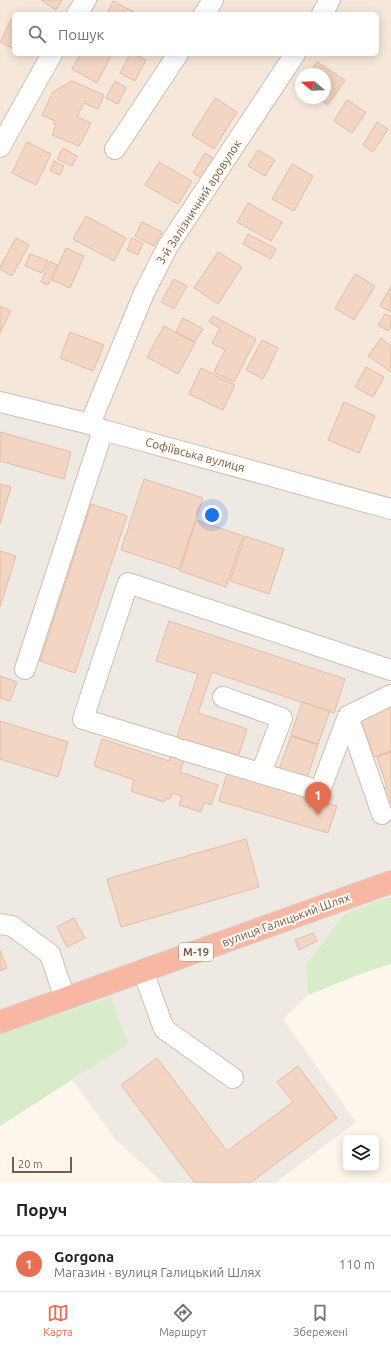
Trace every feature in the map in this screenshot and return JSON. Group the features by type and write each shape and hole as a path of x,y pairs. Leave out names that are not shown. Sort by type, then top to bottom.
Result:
{"highway":[{"name":"вулиця Галицький Шлях","path":"0,1022 391,882"}],"street":[{"path":"78,12 86,0"},
{"path":"205,12 213,0"},
{"path":"323,12 330,0"},
{"path":"0,146 51,56"},
{"path":"115,149 177,56"},
{"name":"3-й Залізничний аровулок","path":"25,669 96,427 144,293 168,246 294,56"},
{"name":"Софіївська вулиця","path":"0,402 96,427 391,509"},
{"path":"391,670 128,583 83,719 320,791 348,716 391,694"},
{"path":"223,697 282,718 261,773"},
{"path":"348,716 382,814"},
{"path":"0,924 12,926 50,954 66,999"},
{"path":"143,971 164,1029 233,1078"}],"shaded area":[{"path":"0,0 391,0 391,506 0,400"},
{"path":"0,400 391,506 391,896 344,914 306,965 308,995 283,1019 356,1122 275,1183 163,1183 116,1140 72,1080 128,1044 0,1034"}],"green space":[{"path":"391,896 391,964 366,972 308,995 306,965 344,914"},
{"path":"111,997 128,1044 0,1126 0,1034"}],"building":[{"path":"41,0 62,0 56,10"},
{"path":"113,1 134,12 108,12"},
{"path":"12,18 12,48 0,42"},
{"path":"79,56 111,56 97,83 72,69"},
{"path":"129,56 139,56 146,60 135,81 120,73"},
{"path":"317,62 326,68 313,68"},
{"path":"331,71 345,80 331,101"},
{"path":"72,81 104,95 98,109 84,103 77,117 91,123 79,146 52,135 56,125 53,124 55,121 42,115 53,92"},
{"path":"115,81 126,87 118,104 106,98"},
{"path":"215,98 237,112 214,149 192,135"},
{"path":"347,100 366,112 352,133 334,121"},
{"path":"377,122 388,129 373,152 363,145"},
{"path":"27,142 51,154 36,185 12,173"},
{"path":"63,148 77,156 72,166 57,159"},
{"path":"258,150 275,160 265,176 248,166"},
{"path":"205,153 213,158 202,178 193,173"},
{"path":"54,161 64,166 60,175 50,171"},
{"path":"159,162 192,181 178,204 145,185"},
{"path":"292,164 313,176 294,211 272,199"},
{"path":"248,203 282,222 271,241 237,222"},
{"path":"86,216 126,238 114,261 73,239"},
{"path":"142,222 162,232 154,246 135,236"},
{"path":"248,234 276,249 271,259 243,244"},
{"path":"16,238 29,245 12,276 0,269 0,267"},
{"path":"132,238 143,243 138,255 127,250"},
{"path":"66,248 84,256 70,288 52,280"},
{"path":"218,252 242,267 218,304 194,288"},
{"path":"30,254 48,261 42,273 25,266"},
{"path":"50,261 57,265 48,285 41,282"},
{"path":"355,274 375,286 354,320 335,308"},
{"path":"174,279 187,286 174,309 161,302"},
{"path":"391,286 391,312 380,306"},
{"path":"0,306 11,311 0,333"},
{"path":"385,314 391,317 391,326 388,331 378,325"},
{"path":"213,316 256,339 234,382 214,372 225,350 212,343 220,328 209,322"},
{"path":"183,318 203,329 195,342 176,332"},
{"path":"164,326 195,343 178,374 147,357"},
{"path":"70,332 104,345 93,371 60,358"},
{"path":"381,338 391,346 391,372 368,356"},
{"path":"262,340 278,348 263,379 246,370"},
{"path":"366,367 384,377 373,397 355,387"},
{"path":"201,368 235,385 223,410 189,394"},
{"path":"344,402 375,416 359,453 328,440"},
{"path":"0,432 71,452 64,479 0,461"},
{"path":"144,479 203,498 179,569 121,550"},
{"path":"0,484 11,487 0,524"},
{"path":"91,504 127,516 75,673 40,661"},
{"path":"196,520 243,536 226,587 180,571"},
{"path":"245,536 284,549 269,594 230,581"},
{"path":"0,551 16,556 0,607"},
{"path":"169,621 345,679 334,713 212,672 198,713 247,729 238,757 186,740 181,754 186,755 180,772 218,785 211,805 204,802 201,812 179,805 182,796 172,793 170,799 166,798 164,802 131,791 134,780 94,766 102,739 169,761 198,674 156,661"},
{"path":"0,676 17,682 10,701 0,698"},
{"path":"302,702 330,711 318,744 291,735"},
{"path":"391,707 391,751 374,757 360,718"},
{"path":"0,721 68,742 58,777 0,759"},
{"path":"291,736 318,745 307,778 279,769"},
{"path":"391,752 391,810 383,788 387,787 377,757"},
{"path":"227,773 337,806 328,833 219,801"},
{"path":"246,839 259,887 121,927 107,879"},
{"path":"74,918 85,938 67,947 57,927"},
{"path":"313,933 317,941 299,950 295,940"},
{"path":"0,950 7,968 0,971"},
{"path":"157,1058 227,1151 293,1102 277,1082 298,1066 337,1118 250,1183 195,1183 121,1085"}],"place":[{"name":"Gorgona","path":"318,815"}]}
